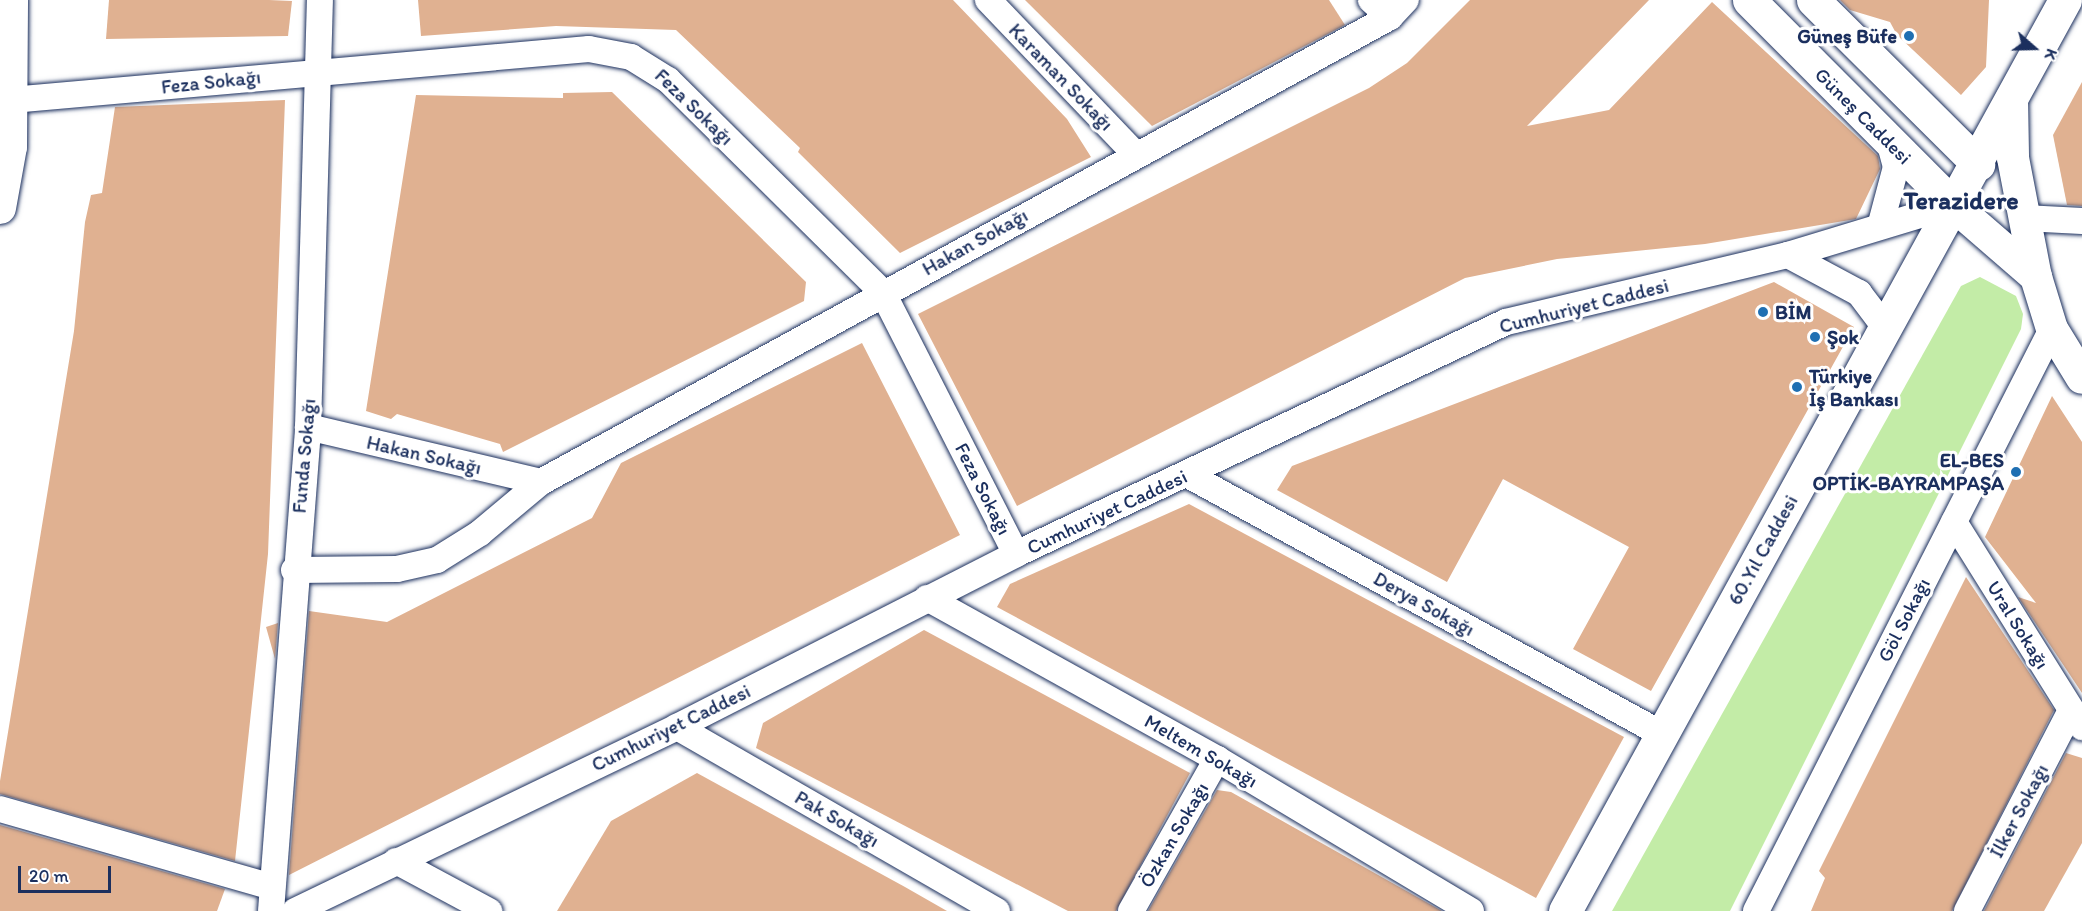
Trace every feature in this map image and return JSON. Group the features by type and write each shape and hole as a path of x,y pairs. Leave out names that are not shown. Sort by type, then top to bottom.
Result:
{"main road":[{"name":"Güneş Caddesi","path":"1749,0 1953,205"},
{"path":"1813,0 1977,164"},
{"name":"60.Yıl Caddesi","path":"1564,911 1660,733 1887,330 2065,0"}],"street":[{"path":"0,208 12,0"},
{"name":"Funda Sokağı","path":"272,899 294,570 308,427 322,70 320,0"},
{"name":"Karaman Sokağı","path":"988,0 1135,154"},
{"name":"Hakan Sokağı","path":"294,570 397,569 437,560 480,533 541,482 1135,154 1389,6"},
{"name":"Feza Sokağı","path":"7,102 322,70 589,49 632,57 668,80 883,293 1017,554"},
{"path":"2012,98 2013,158 2036,277 2052,329 2082,378"},
{"path":"1881,223 1896,167 1890,144"},
{"path":"1953,205 2036,277"},
{"name":"Cumhuriyet Caddesi","path":"295,911 677,727 1017,554 1188,475 1506,322 1788,255 1881,223 1953,205"},
{"path":"2024,218 2082,221"},
{"path":"1788,255 1859,293 1887,330"},
{"name":"Göl Sokağı","path":"1756,911 2052,329"},
{"name":"Hakan Sokağı","path":"308,427 541,482"},
{"name":"Derya Sokağı","path":"1188,475 1660,733"},
{"name":"Ural Sokağı","path":"1954,522 2077,719"},
{"name":"Meltem Sokağı","path":"927,598 1217,759 1471,911"},
{"name":"İlker Sokağı","path":"1967,911 2077,719"},
{"name":"Pak Sokağı","path":"677,727 997,911"},
{"name":"Özkan Sokağı","path":"1131,911 1217,759"},
{"path":"0,808 272,899"},
{"path":"396,861 489,911"}],"green space":[{"path":"1980,277 2016,296 2023,314 2021,329 1730,911 1612,911 1961,286"}],"building":[{"path":"109,0 292,1 288,36 106,39"},
{"path":"418,0 953,0 1067,119 1091,157 900,253 798,152 800,148 676,30 556,26 421,36"},
{"path":"1025,0 1329,0 1345,25 1152,126"},
{"path":"1470,0 1649,0 1527,126 1609,110 1712,2 1878,156 1880,169 1856,219 1705,244 1557,259 1465,278 1017,506 918,314 1369,88 1407,63"},
{"path":"1840,0 1989,0 1986,67 1961,95 1897,35 1890,22 1850,10"},
{"path":"2082,82 2082,206 2067,205 2053,135"},
{"path":"612,92 806,282 804,301 503,452 500,444 397,414 391,419 366,411 416,95 563,98 563,93"},
{"path":"285,100 268,554 235,861 0,794 0,781 74,331 85,222 91,195 102,193 115,107"},
{"path":"1774,282 1854,327 1651,691 1573,649 1629,547 1503,479 1447,582 1277,490 1292,466"},
{"path":"862,343 960,535 289,875 309,611 387,622 592,518 621,463"},
{"path":"2052,396 2082,442 2082,693 2018,597 2036,603 1985,537"},
{"path":"1189,504 1624,737 1536,898 997,607 1010,584"},
{"path":"1966,577 2054,710 1952,911 1811,911 1825,878 1819,871"},
{"path":"278,623 275,659 266,627"},
{"path":"924,630 1190,773 1116,911 1068,911 756,748 763,723"},
{"path":"2066,753 2082,758 2082,843 2044,911 1984,911"},
{"path":"697,773 947,911 557,911 611,821"},
{"path":"1217,790 1231,792 1442,911 1148,911"},
{"path":"0,825 225,889 217,911 0,911"}],"place":[{"name":"Güneş Büfe","path":"1909,36"},
{"name":"BİM","path":"1763,312"},
{"name":"Şok","path":"1815,337"},
{"name":"Türkiye İş Bankası","path":"1797,387"},
{"name":"EL-BES OPTİK-BAYRAMPAŞA","path":"2016,472"}],"district":[{"name":"Terazidere","path":"1961,201"}]}
